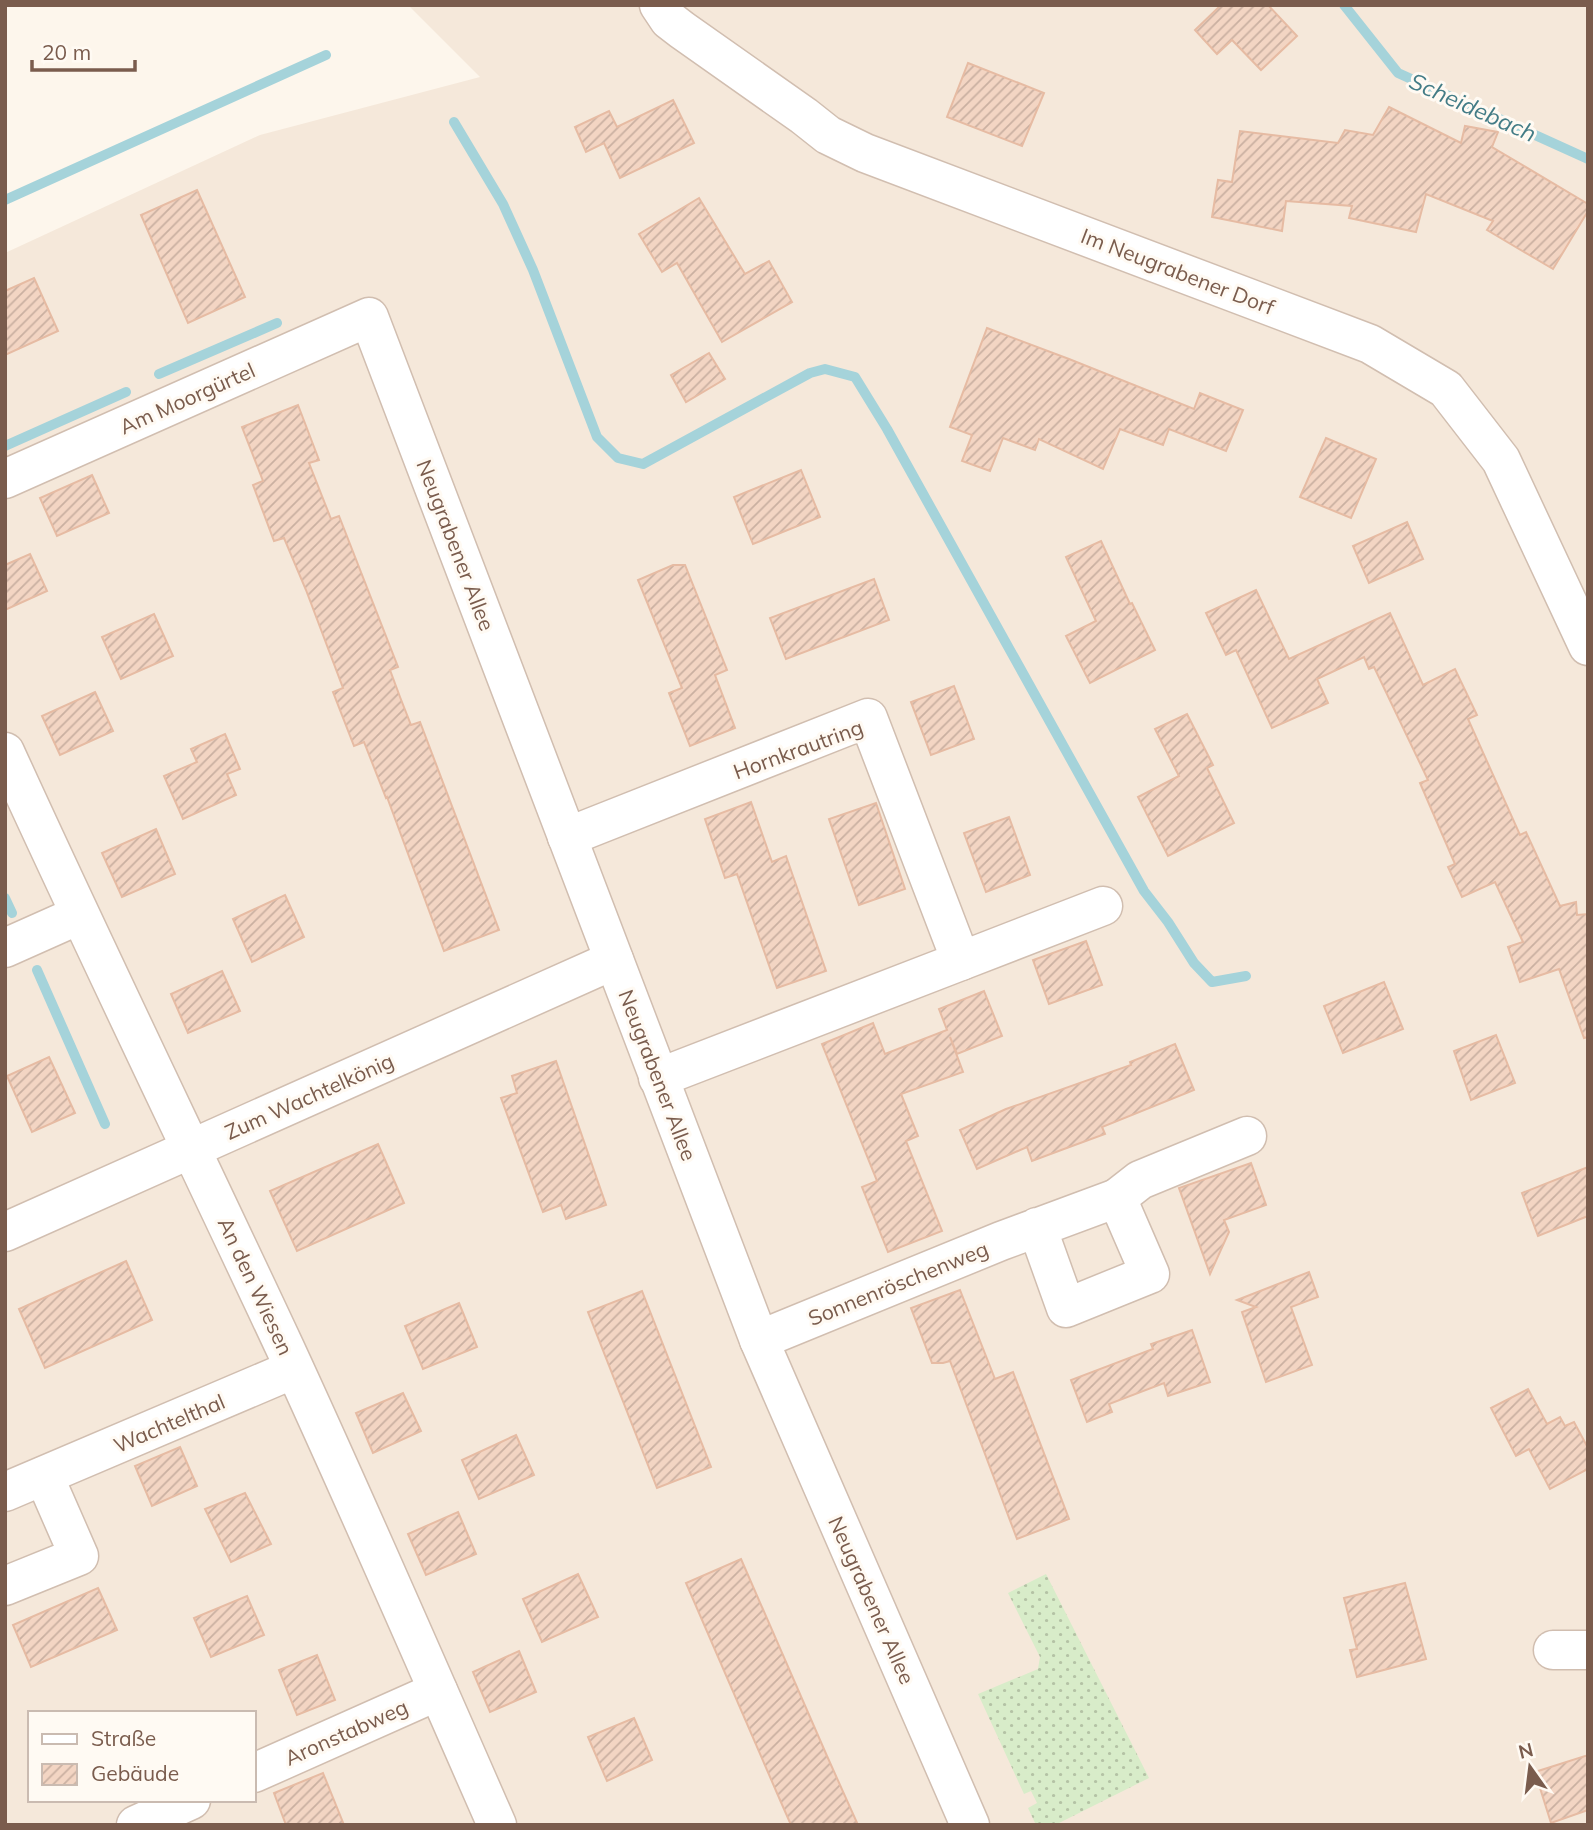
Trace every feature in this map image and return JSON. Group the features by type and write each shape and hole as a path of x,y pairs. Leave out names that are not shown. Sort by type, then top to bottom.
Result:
{"street":[{"name":"Im Neugrabener Dorf","path":"659,5 669,20 682,30 828,135 865,153 1370,344 1446,389 1501,460 1588,646"},
{"name":"Am Moorgürtel","path":"5,479 369,317"},
{"name":"Neugrabener Allee","path":"369,317 759,1340 970,1825"},
{"name":"Hornkrautring","path":"567,837 869,718 961,961"},
{"name":"An den Wiesen","path":"5,752 79,915 294,1369 497,1825"},
{"path":"658,1078 1103,906"},
{"path":"5,948 79,915"},
{"name":"Zum Wachtelkönig","path":"5,1232 614,960"},
{"name":"Sonnenröschenweg","path":"759,1340 1037,1227 1117,1198 1140,1180 1247,1136"},
{"path":"1037,1227 1066,1308 1150,1274 1117,1198"},
{"name":"Wachtelthal","path":"5,1492 294,1369"},
{"path":"5,1586 79,1556 44,1476"},
{"name":"Aronstabweg","path":"256,1772 438,1691"},
{"path":"136,1825 187,1802"}],"shaded area":[{"path":"408,5 1588,5 1588,1825 5,1825 5,253 260,135 480,77"}],"green space":[{"path":"1046,1574 1149,1778 1055,1825 1036,1825 1028,1808 1037,1803 1031,1791 1024,1794 978,1694 1038,1669 1040,1657 1008,1593"}],"building":[{"path":"1221,5 1268,5 1297,36 1261,70 1232,40 1217,54 1195,30"},
{"path":"968,63 1044,93 1022,146 947,117"},
{"path":"673,100 694,143 620,178 604,143 586,152 575,127 609,111 617,127"},
{"path":"1389,107 1461,143 1465,126 1498,132 1492,147 1588,204 1588,211 1553,269 1487,230 1493,221 1426,194 1416,232 1349,218 1352,206 1286,201 1282,231 1212,217 1218,180 1232,182 1240,131 1338,143 1345,130 1373,135"},
{"path":"197,190 245,297 188,323 141,215"},
{"path":"699,198 745,274 769,261 792,302 722,342 677,263 662,272 639,234"},
{"path":"34,278 58,331 5,355 5,291"},
{"path":"987,328 1194,409 1200,393 1243,410 1226,451 1169,429 1163,445 1120,429 1103,469 1039,439 1035,450 1003,438 990,471 962,461 972,435 950,427"},
{"path":"709,353 725,379 686,402 671,375"},
{"path":"298,405 319,460 309,463 331,519 339,516 398,667 390,670 400,697 411,725 420,722 499,930 444,951 364,742 354,746 333,692 343,688 306,590 284,538 274,541 253,485 263,481 242,427"},
{"path":"1326,438 1376,459 1351,518 1300,497"},
{"path":"801,470 820,517 753,544 734,497"},
{"path":"92,475 109,513 57,536 40,498"},
{"path":"1407,522 1423,559 1369,583 1353,546"},
{"path":"1101,541 1155,650 1090,683 1066,636 1096,621 1066,557"},
{"path":"30,554 47,591 5,610 5,565"},
{"path":"673,565 685,565 727,670 715,675 735,728 690,746 669,693 682,688 638,580"},
{"path":"874,579 889,620 786,659 770,618"},
{"path":"1256,590 1289,659 1390,613 1423,685 1455,669 1477,715 1468,719 1520,835 1526,832 1560,906 1576,902 1577,915 1588,914 1588,1037 1584,1038 1559,969 1520,982 1508,947 1523,942 1495,882 1462,897 1448,867 1455,864 1420,783 1428,780 1374,667 1369,669 1364,657 1317,679 1328,703 1272,728 1236,650 1226,655 1206,613"},
{"path":"154,614 173,656 121,679 102,637"},
{"path":"954,686 974,739 931,755 911,702"},
{"path":"95,692 113,731 60,755 42,716"},
{"path":"1187,714 1213,765 1207,768 1234,823 1168,856 1138,797 1179,776 1155,729"},
{"path":"225,734 240,769 227,774 236,795 183,819 164,776 197,762 191,749"},
{"path":"751,802 772,862 786,856 826,971 777,988 737,874 725,878 705,819"},
{"path":"876,803 905,889 859,905 829,819"},
{"path":"1009,817 1030,875 986,892 964,833"},
{"path":"156,829 175,874 122,897 102,853"},
{"path":"285,895 304,937 252,962 233,919"},
{"path":"1086,941 1102,985 1049,1004 1033,960"},
{"path":"222,971 240,1011 188,1033 171,994"},
{"path":"1384,982 1403,1029 1343,1053 1324,1006"},
{"path":"984,991 1002,1036 957,1054 950,1037 963,1072 901,1094 918,1136 906,1141 942,1231 888,1252 862,1187 877,1181 822,1044 873,1023 885,1054 947,1030 939,1009"},
{"path":"1496,1035 1515,1083 1471,1100 1454,1051"},
{"path":"1175,1044 1194,1090 1102,1127 1105,1134 1032,1161 1027,1147 977,1169 960,1130 1006,1109 1131,1065 1130,1062"},
{"path":"49,1057 75,1113 32,1132 7,1076"},
{"path":"556,1061 606,1205 566,1219 561,1205 543,1212 501,1098 517,1093 512,1076"},
{"path":"378,1144 404,1203 297,1251 270,1191"},
{"path":"1251,1163 1266,1205 1224,1220 1229,1232 1210,1274 1179,1188"},
{"path":"1588,1167 1588,1216 1538,1236 1522,1193"},
{"path":"126,1261 152,1320 45,1368 19,1309"},
{"path":"1309,1272 1318,1297 1291,1307 1312,1365 1266,1382 1242,1312 1256,1307 1237,1300"},
{"path":"960,1290 995,1379 1013,1372 1069,1519 1017,1539 950,1361 932,1363 911,1308"},
{"path":"642,1291 711,1467 657,1488 588,1312"},
{"path":"459,1303 477,1347 423,1369 405,1326"},
{"path":"1192,1330 1210,1382 1168,1396 1164,1383 1109,1404 1112,1412 1087,1422 1071,1380 1153,1349 1151,1344"},
{"path":"1528,1389 1547,1424 1560,1417 1565,1426 1574,1422 1588,1448 1588,1469 1550,1489 1529,1449 1516,1456 1491,1408"},
{"path":"403,1393 421,1431 373,1453 356,1413"},
{"path":"516,1435 534,1475 479,1499 462,1460"},
{"path":"180,1447 197,1486 152,1506 135,1466"},
{"path":"245,1493 271,1544 231,1562 205,1509"},
{"path":"458,1512 476,1554 426,1575 408,1534"},
{"path":"741,1559 858,1825 791,1825 780,1800 686,1583"},
{"path":"578,1574 598,1617 542,1642 523,1599"},
{"path":"1405,1583 1426,1659 1357,1677 1350,1650 1357,1649 1344,1598"},
{"path":"98,1588 117,1630 31,1667 13,1625"},
{"path":"247,1596 264,1635 211,1657 194,1618"},
{"path":"519,1651 536,1692 490,1712 473,1672"},
{"path":"317,1655 335,1700 297,1715 279,1670"},
{"path":"634,1718 652,1760 607,1781 588,1737"},
{"path":"1588,1755 1588,1810 1551,1823 1535,1772"},
{"path":"323,1773 344,1825 286,1825 274,1793"}],"waterway":[{"name":"Scheidebach","path":"1344,5 1398,73 1588,159"},
{"path":"5,200 326,55"},
{"path":"454,122 503,204 533,270 597,437 618,458 643,464 810,373 825,369 855,377 887,429 1144,891 1194,963 1212,982 1246,976"},
{"path":"159,374 277,323"},
{"path":"5,446 126,392"},
{"path":"5,898 12,913"},
{"path":"37,970 105,1124"}]}
